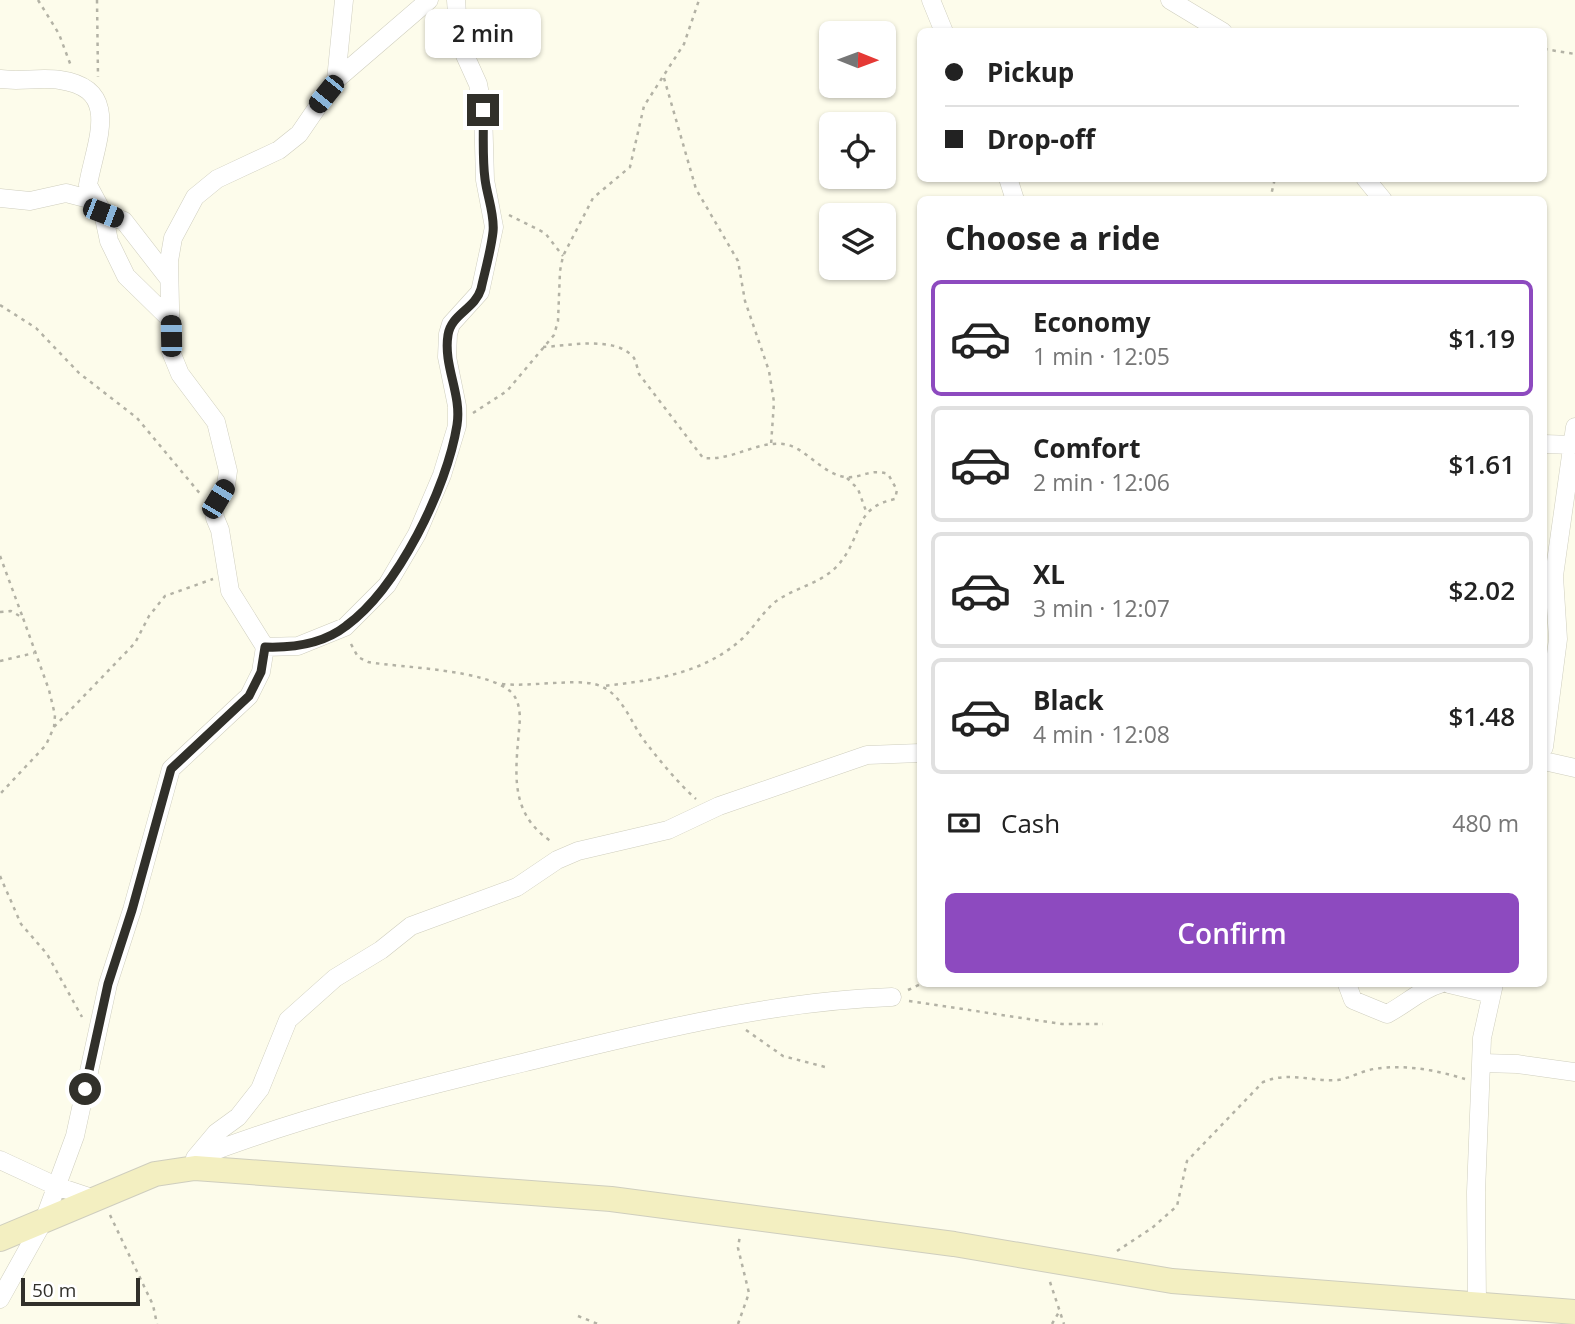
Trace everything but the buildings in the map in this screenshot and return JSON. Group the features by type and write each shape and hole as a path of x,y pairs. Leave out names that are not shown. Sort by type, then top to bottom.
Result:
{"street":[{"path":"337,80 344,0"},
{"path":"0,1299 44,1220 75,1136 108,984 132,910 171,769 249,696 261,672 265,647 230,591 214,509 226,485 228,471 224,450 216,422 180,374 171,352 169,279 173,238 195,197 217,179 279,150 299,134 337,80 429,0"},
{"path":"265,647 298,646 345,627 387,585 402,563 442,475 457,426 457,406 447,357 448,334 451,324 480,292 493,233 484,166 483,110 478,84 459,42 456,0"},
{"path":"931,0 942,28"},
{"path":"1170,0 1216,28"},
{"path":"0,79 23,83 57,80 89,92 101,116 88,185 109,241 126,275 171,320"},
{"path":"1368,182 1379,196"},
{"path":"0,198 30,201 66,194 98,206 124,221 169,279"},
{"path":"1547,724 1558,639 1554,576 1575,427"},
{"path":"1547,444 1573,445"},
{"path":"184,1165 216,1133 238,1117 260,1089 288,1020 335,978 380,950 411,926 496,896 578,851 668,831 709,811 867,755 917,752"},
{"path":"1547,762 1575,768"},
{"path":"1348,987 1353,1000 1387,1014 1410,1002 1429,987"},
{"path":"1475,987 1493,989 1482,1038 1476,1192 1477,1303"},
{"path":"0,1239 96,1196 283,1126 382,1097 634,1036 832,1000 892,997"},
{"path":"1482,1063 1517,1064 1575,1072"},
{"path":"0,1160 56,1186 96,1196"},
{"path":"184,1165 195,1168 584,1196 954,1244 1091,1269 1230,1286 1575,1312"}],"path":[{"path":"38,0 59,34 67,60 89,92 98,76 97,0"},
{"path":"457,426 507,391 554,335 558,321 559,271 563,256 593,198 630,167 644,106 684,44 699,0"},
{"path":"1547,49 1575,54"},
{"path":"663,76 696,189 738,261 745,301 769,371 774,402 772,445"},
{"path":"490,204 545,233 563,256"},
{"path":"0,305 36,328 79,373 137,418 214,509"},
{"path":"543,347 588,344 615,346 633,358 639,374 703,458 720,460 784,444 799,450 818,466 847,478 858,489 866,511"},
{"path":"345,627 358,657 368,662 457,673 499,684 530,687 590,683 604,687 654,680 704,666 742,639 775,601 812,584 838,565 857,537 866,511 880,502 895,499 897,490 888,474 875,470 847,478"},
{"path":"0,556 50,690 55,715 54,727 46,745 0,794"},
{"path":"54,727 135,643 149,616 165,596 206,582 227,569"},
{"path":"0,612 11,611 23,618"},
{"path":"0,661 34,653"},
{"path":"499,684 512,693 519,704 517,797 522,812 541,835 556,845 578,851"},
{"path":"604,687 626,710 645,741 709,811"},
{"path":"0,876 21,924 52,963 95,1041"},
{"path":"892,997 1062,1024 1103,1024"},
{"path":"729,1018 783,1056 829,1068"},
{"path":"1091,1269 1152,1228 1177,1206 1187,1161 1263,1082 1273,1077 1309,1076 1339,1080 1374,1069 1418,1068 1480,1084"},
{"path":"96,1196 153,1305 157,1324"},
{"path":"738,1324 749,1293 738,1248 744,1215"},
{"path":"1045,1261 1064,1324"},
{"path":"1052,1324 1059,1312"},
{"path":"578,1316 598,1324"}],"route":[{"path":"85,1089 108,984 132,910 171,769 249,696 257,685 265,647 283,648 319,640 345,627 370,604 402,563 442,475 458,417 447,357 448,334 451,324 480,292 493,233 485,180 483,110"}]}
